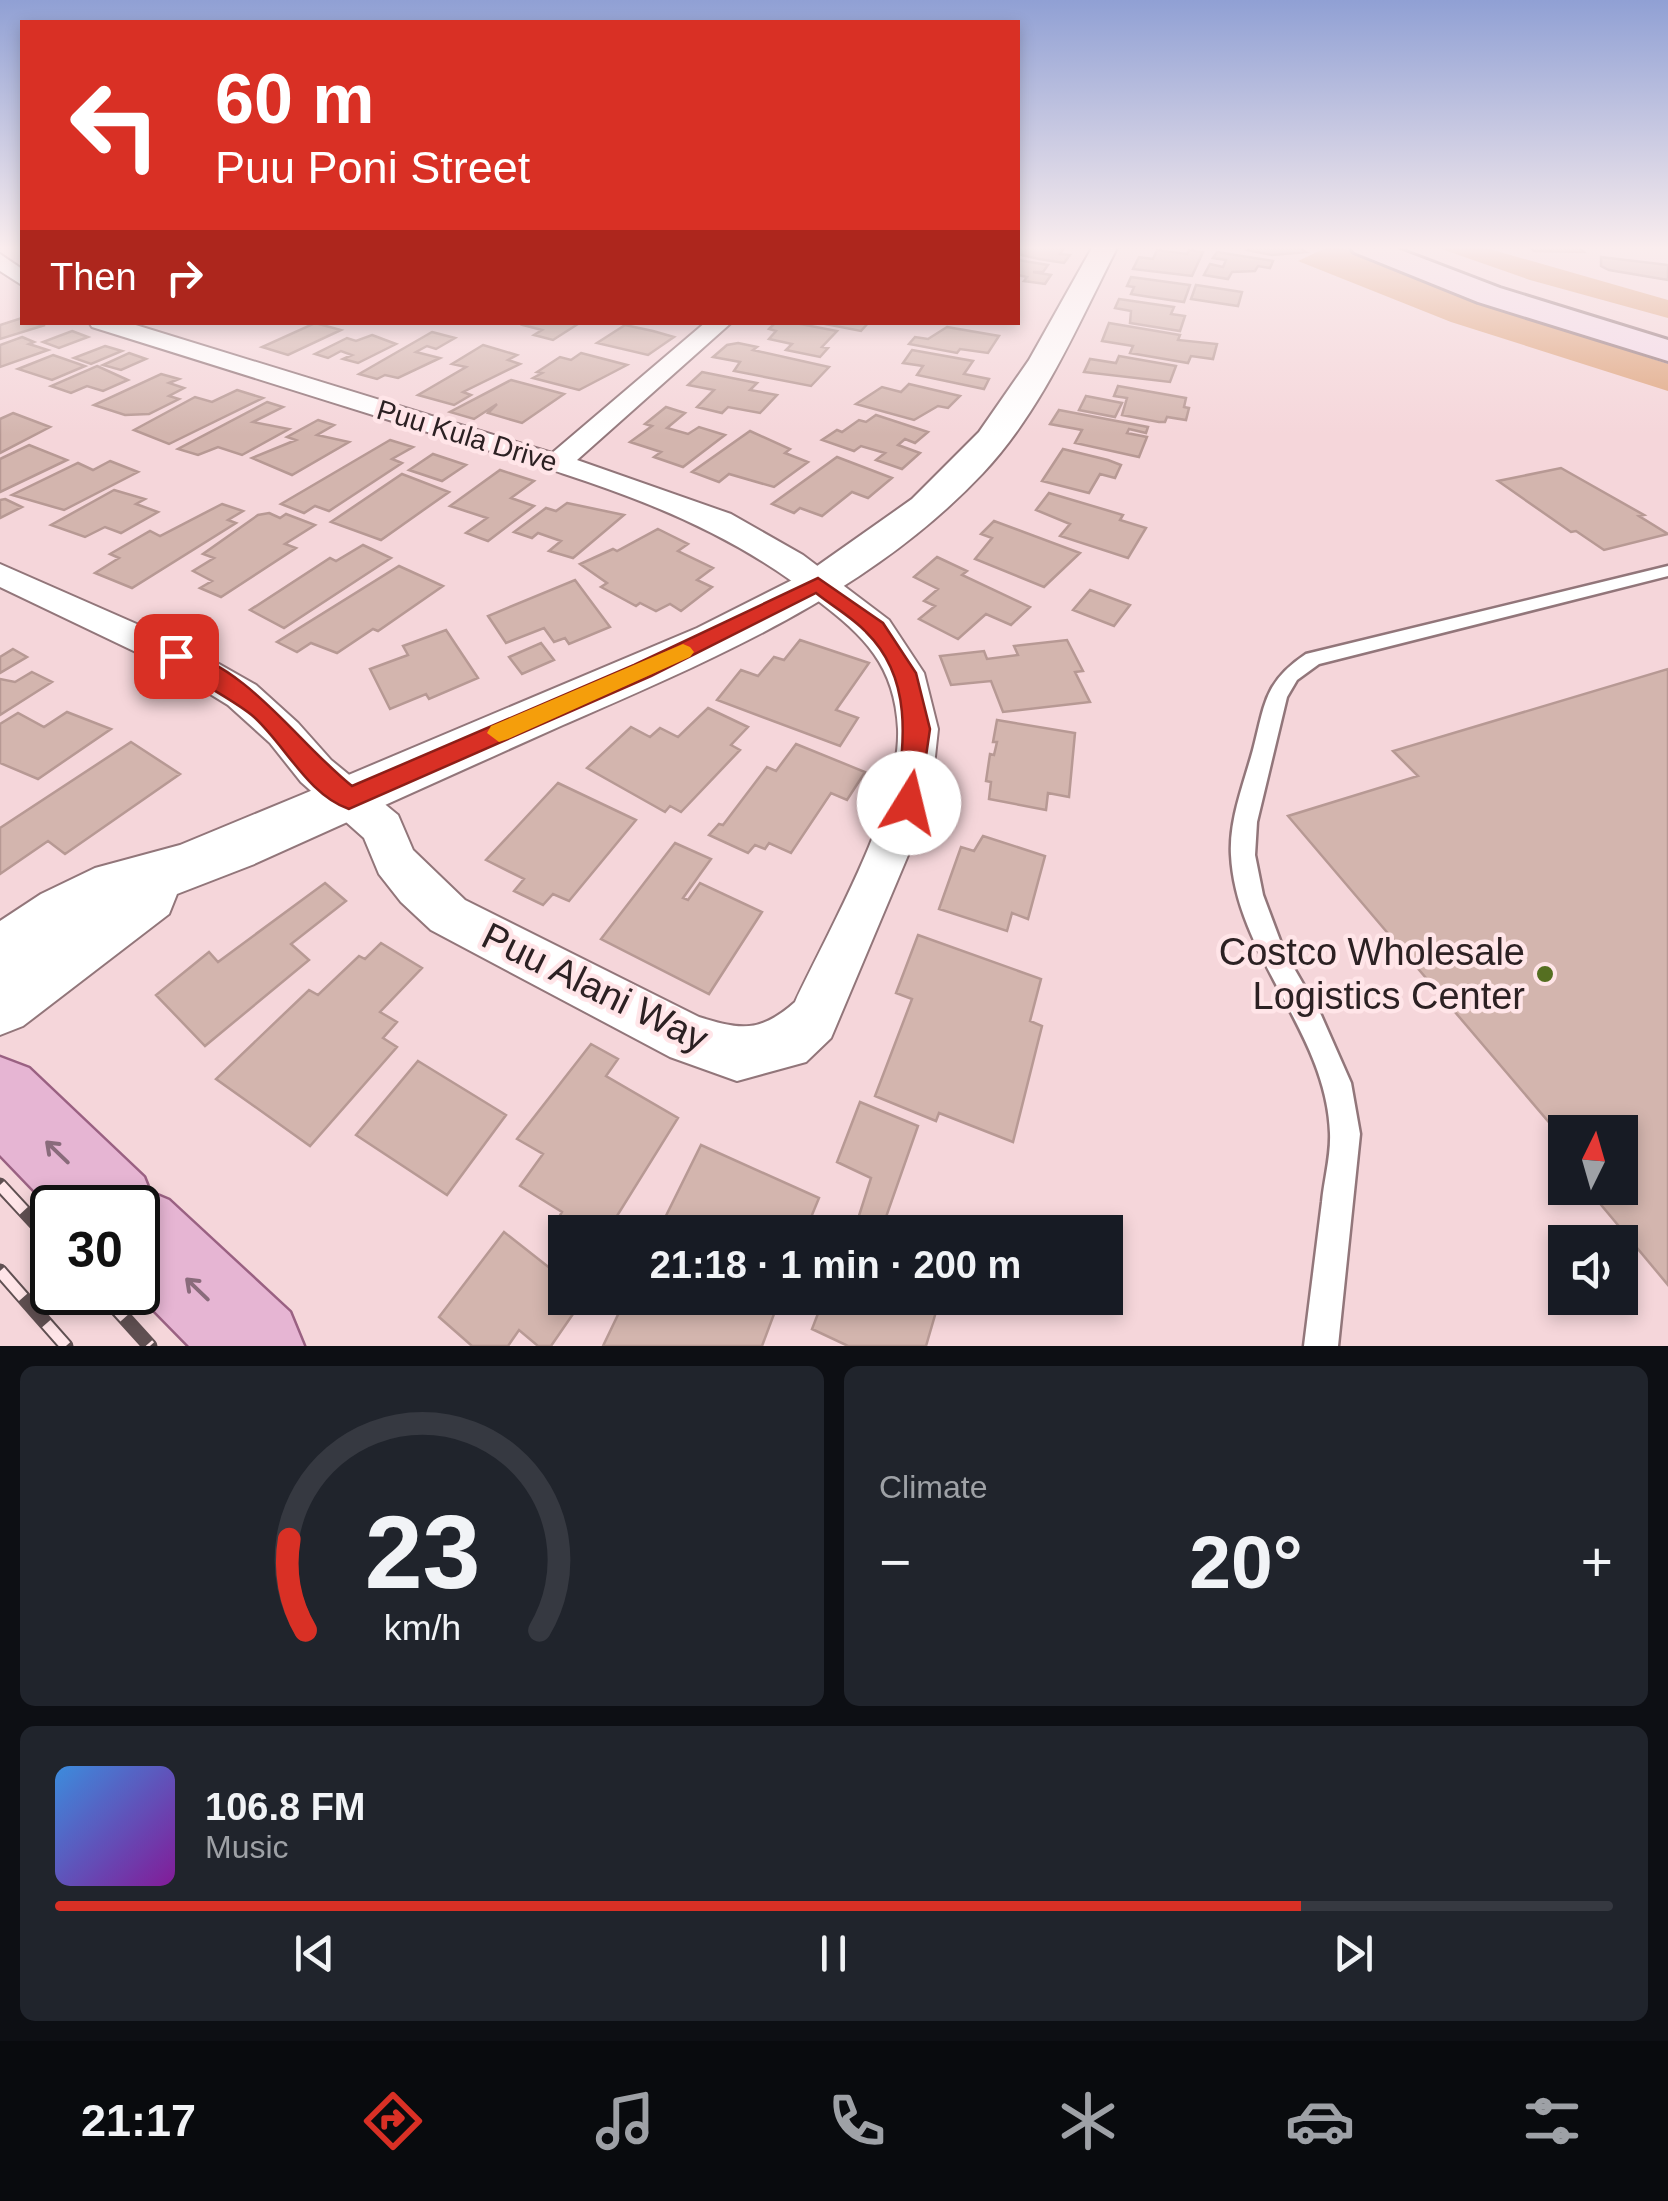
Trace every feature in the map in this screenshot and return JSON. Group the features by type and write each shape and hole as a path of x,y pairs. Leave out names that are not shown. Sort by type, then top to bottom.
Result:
{"main road":[{"path":"1533,309 1668,351"},
{"path":"1591,309 1668,331"},
{"path":"0,1098 89,1185"},
{"path":"160,1252 256,1346"}],"street":[{"path":"0,954 62,912 116,886 188,868 642,670 818,584 906,523 943,492 992,440 1069,309"},
{"name":"Puu Kula Drive","path":"110,325 556,464 720,522 791,562 818,584"},
{"path":"556,464 718,325"},
{"name":"Puu Alani Way","path":"0,574 216,678 264,712 316,771 382,828 396,861 448,915 689,1039 737,1054 787,1044 813,1020 895,839 909,803 916,765 918,729 914,702 892,649 876,628 818,584"},
{"path":"0,1004 188,868"}],"lane":[{"path":"1320,1346 1344,1134 1336,1083 1311,1024 1273,956 1251,896 1243,855 1246,822 1277,698 1289,676 1313,658 1668,571"}],"shaded area":[{"path":"1418,309 1499,309 1668,364 1668,391"},
{"path":"1635,309 1668,309 1668,318"}],"building":[{"path":"1119,309 1173,309 1171,314 1185,316 1180,331 1130,323 1131,311"},
{"path":"20,319 20,325 45,325 0,339 0,325"},
{"path":"1109,323 1180,335 1178,340 1217,344 1213,359 1191,356 1188,363 1130,353 1133,346 1102,341"},
{"path":"311,325 341,330 288,355 262,347"},
{"path":"523,325 576,325 553,340 534,335 542,330"},
{"path":"625,325 674,337 648,355 597,343"},
{"path":"773,325 806,325 837,331 822,347 828,348 820,357 786,350 792,344 769,339 776,331 769,329"},
{"path":"830,325 866,325 861,331"},
{"path":"947,327 999,336 988,353 960,349 957,353 909,344 915,337 928,339"},
{"path":"72,331 88,337 59,348 43,342"},
{"path":"432,332 455,338 436,349 427,346 416,352 440,358 398,378 385,375 377,379 359,374"},
{"path":"372,335 396,344 358,363 343,359 352,355 341,351 328,358 315,354 347,338 356,341"},
{"path":"22,337 34,342 29,344 48,350 0,367 0,345"},
{"path":"738,343 829,367 811,386 734,371 740,362 713,357 727,345"},
{"path":"483,345 517,355 508,360 520,364 463,392 471,395 454,405 418,395 466,367 452,364"},
{"path":"105,346 122,351 91,364 74,358"},
{"path":"912,350 973,361 964,374 989,379 984,389 917,375 923,366 903,363"},
{"path":"129,353 146,359 121,370 103,365"},
{"path":"581,353 627,365 579,390 533,378 560,357 571,360"},
{"path":"53,355 85,366 52,380 18,369"},
{"path":"1119,356 1176,366 1170,382 1084,372 1090,359 1116,363"},
{"path":"97,366 128,380 103,391 87,386 71,393 51,386"},
{"path":"702,372 757,383 750,390 777,395 760,413 728,407 722,413 697,407 714,390 688,385"},
{"path":"161,374 179,379 169,383 184,388 169,396 179,399 149,414 125,415 94,405"},
{"path":"511,380 564,394 522,423 488,413 497,404 474,419 450,412"},
{"path":"909,384 960,396 948,408 938,406 914,420 856,404 882,387 901,392"},
{"path":"1118,386 1186,398 1186,420 1167,417 1165,422 1159,422 1122,415 1127,398 1114,396"},
{"path":"237,390 263,398 169,444 134,430 195,397 212,402"},
{"path":"1086,396 1122,403 1115,417 1079,410"},
{"path":"267,402 283,407 253,422 289,429 242,455 218,447 198,455 178,449"},
{"path":"666,407 685,413 667,428 688,434 699,427 725,435 683,467 654,457 661,452 630,442 652,426 645,424"},
{"path":"1059,410 1148,427 1146,433 1129,429 1127,433 1147,437 1139,457 1075,443 1082,430 1050,424"},
{"path":"13,413 50,427 0,453 0,419"},
{"path":"876,415 928,432 915,443 905,439 898,445 920,453 902,469 876,460 885,453 861,446 854,451 822,440"},
{"path":"318,420 334,425 317,435 349,442 292,475 252,458 296,440 287,437"},
{"path":"750,431 808,462 774,487 729,474 719,482 692,472"},
{"path":"390,440 413,447 392,459 402,463 329,511 315,506 304,513 281,504"},
{"path":"29,445 67,460 0,492 0,459"},
{"path":"1063,449 1121,465 1115,478 1100,474 1089,493 1042,481"},
{"path":"433,454 466,465 442,481 409,470"},
{"path":"837,457 892,478 868,498 852,492 822,516 800,508 794,513 772,504"},
{"path":"110,461 138,472 64,510 12,495 78,463 93,470"},
{"path":"1561,468 1644,515 1639,516 1668,534 1604,550 1498,481"},
{"path":"500,470 534,481 511,498 534,506 488,541 466,533 487,518 450,506"},
{"path":"402,474 449,492 381,540 331,522"},
{"path":"114,490 145,499 136,504 158,512 121,533 105,527 85,537 51,525"},
{"path":"1049,493 1123,515 1120,520 1146,528 1128,558 1060,536 1070,524 1036,510"},
{"path":"0,500 22,507 0,518"},
{"path":"567,503 624,515 573,558 549,551 561,541 538,533 532,538 514,532 546,508 556,511"},
{"path":"222,504 243,511 228,520 236,523 132,588 95,573 119,558 110,554 150,531 160,536"},
{"path":"269,513 280,518 286,514 315,525 285,544 296,548 221,597 200,588 212,581 193,571 214,558 203,554 258,515"},
{"path":"994,521 1080,553 1044,587 975,559 992,538 981,534"},
{"path":"658,529 688,544 678,551 713,568 697,580 712,587 681,611 670,604 656,611 640,603 636,606 601,587 607,583 580,564 613,549 617,551"},
{"path":"363,545 391,558 284,628 250,610 330,558 336,561"},
{"path":"937,557 967,571 962,575 1030,607 1011,625 986,614 958,639 919,619 935,606 924,601 938,589 914,577"},
{"path":"399,566 443,586 378,631 373,629 337,653 311,643 297,652 277,642"},
{"path":"575,580 610,627 569,644 565,638 554,642 544,628 506,643 488,616"},
{"path":"1090,590 1130,605 1114,626 1073,610"},
{"path":"446,630 478,678 429,699 426,694 390,709 370,669 408,655 403,646"},
{"path":"800,640 869,663 836,710 858,718 840,746 717,700 741,670 758,676 774,657 784,660"},
{"path":"1067,640 1083,671 1075,672 1090,702 1003,712 991,681 951,685 940,656 984,651 987,659 1018,655 1014,646"},
{"path":"541,643 554,660 522,674 509,657"},
{"path":"13,649 27,657 0,673 0,657"},
{"name":"Costco Wholesale Logistics Center","path":"1668,669 1668,1285 1638,1249 1638,1225 1618,1225 1601,1205 1638,1205 1638,1115 1548,1115 1548,1121 1288,816 1418,776 1393,751"},
{"path":"32,672 52,682 0,715 0,679 15,682"},
{"path":"708,708 748,727 731,745 740,750 681,812 670,806 665,812 587,768 631,727 650,737 660,728 678,737"},
{"path":"67,712 111,729 38,779 0,763 0,724 18,713 44,727"},
{"path":"997,720 1075,733 1069,797 1048,793 1046,810 989,799 991,782 986,781 990,754 994,755 997,742 993,742"},
{"path":"131,742 180,774 65,854 48,841 0,874 0,828"},
{"path":"796,744 865,772 847,800 831,793 791,853 769,843 765,849 755,845 748,853 709,835 719,824 723,825 767,767 776,771"},
{"path":"558,783 636,820 569,901 553,894 543,905 514,891 524,879 486,860"},
{"path":"983,836 1045,856 1028,919 1012,913 1007,931 939,909 961,847 974,851"},
{"path":"675,843 711,859 683,898 688,900 700,883 762,912 709,994 601,939"},
{"path":"325,883 346,901 291,944 309,960 205,1046 156,995 209,952 218,962"},
{"path":"918,935 1041,979 1030,1021 1042,1026 1013,1142 939,1113 936,1121 875,1096 912,999 896,993"},
{"path":"381,943 422,968 380,1012 397,1022 383,1038 397,1047 310,1146 216,1079 309,990 318,995 359,956 365,959"},
{"path":"591,1044 618,1059 606,1076 678,1118 618,1215 560,1215 562,1212 520,1186 543,1154 517,1139"},
{"path":"418,1061 506,1115 447,1195 356,1135"},
{"path":"860,1102 918,1126 887,1215 859,1215 871,1178 837,1162"},
{"path":"701,1145 819,1198 812,1215 666,1215"},
{"path":"504,1232 548,1267 548,1315 572,1315 551,1346 538,1346 519,1330 508,1346 472,1346 439,1317"},
{"path":"618,1315 774,1315 762,1346 603,1346"},
{"path":"817,1315 935,1315 926,1346 848,1346 812,1329"}],"railway":[{"path":"0,1185 30,1217"},
{"path":"0,1271 66,1346"},
{"path":"122,1315 150,1346"}],"slow traffic":[{"path":"499,733 683,652"}],"place":[{"name":"Costco Wholesale Logistics Center","path":"1545,974"}],"route":[{"path":"176,656 264,712 316,771 349,798 740,626 818,584 876,628 905,673 918,729 909,803"}]}
